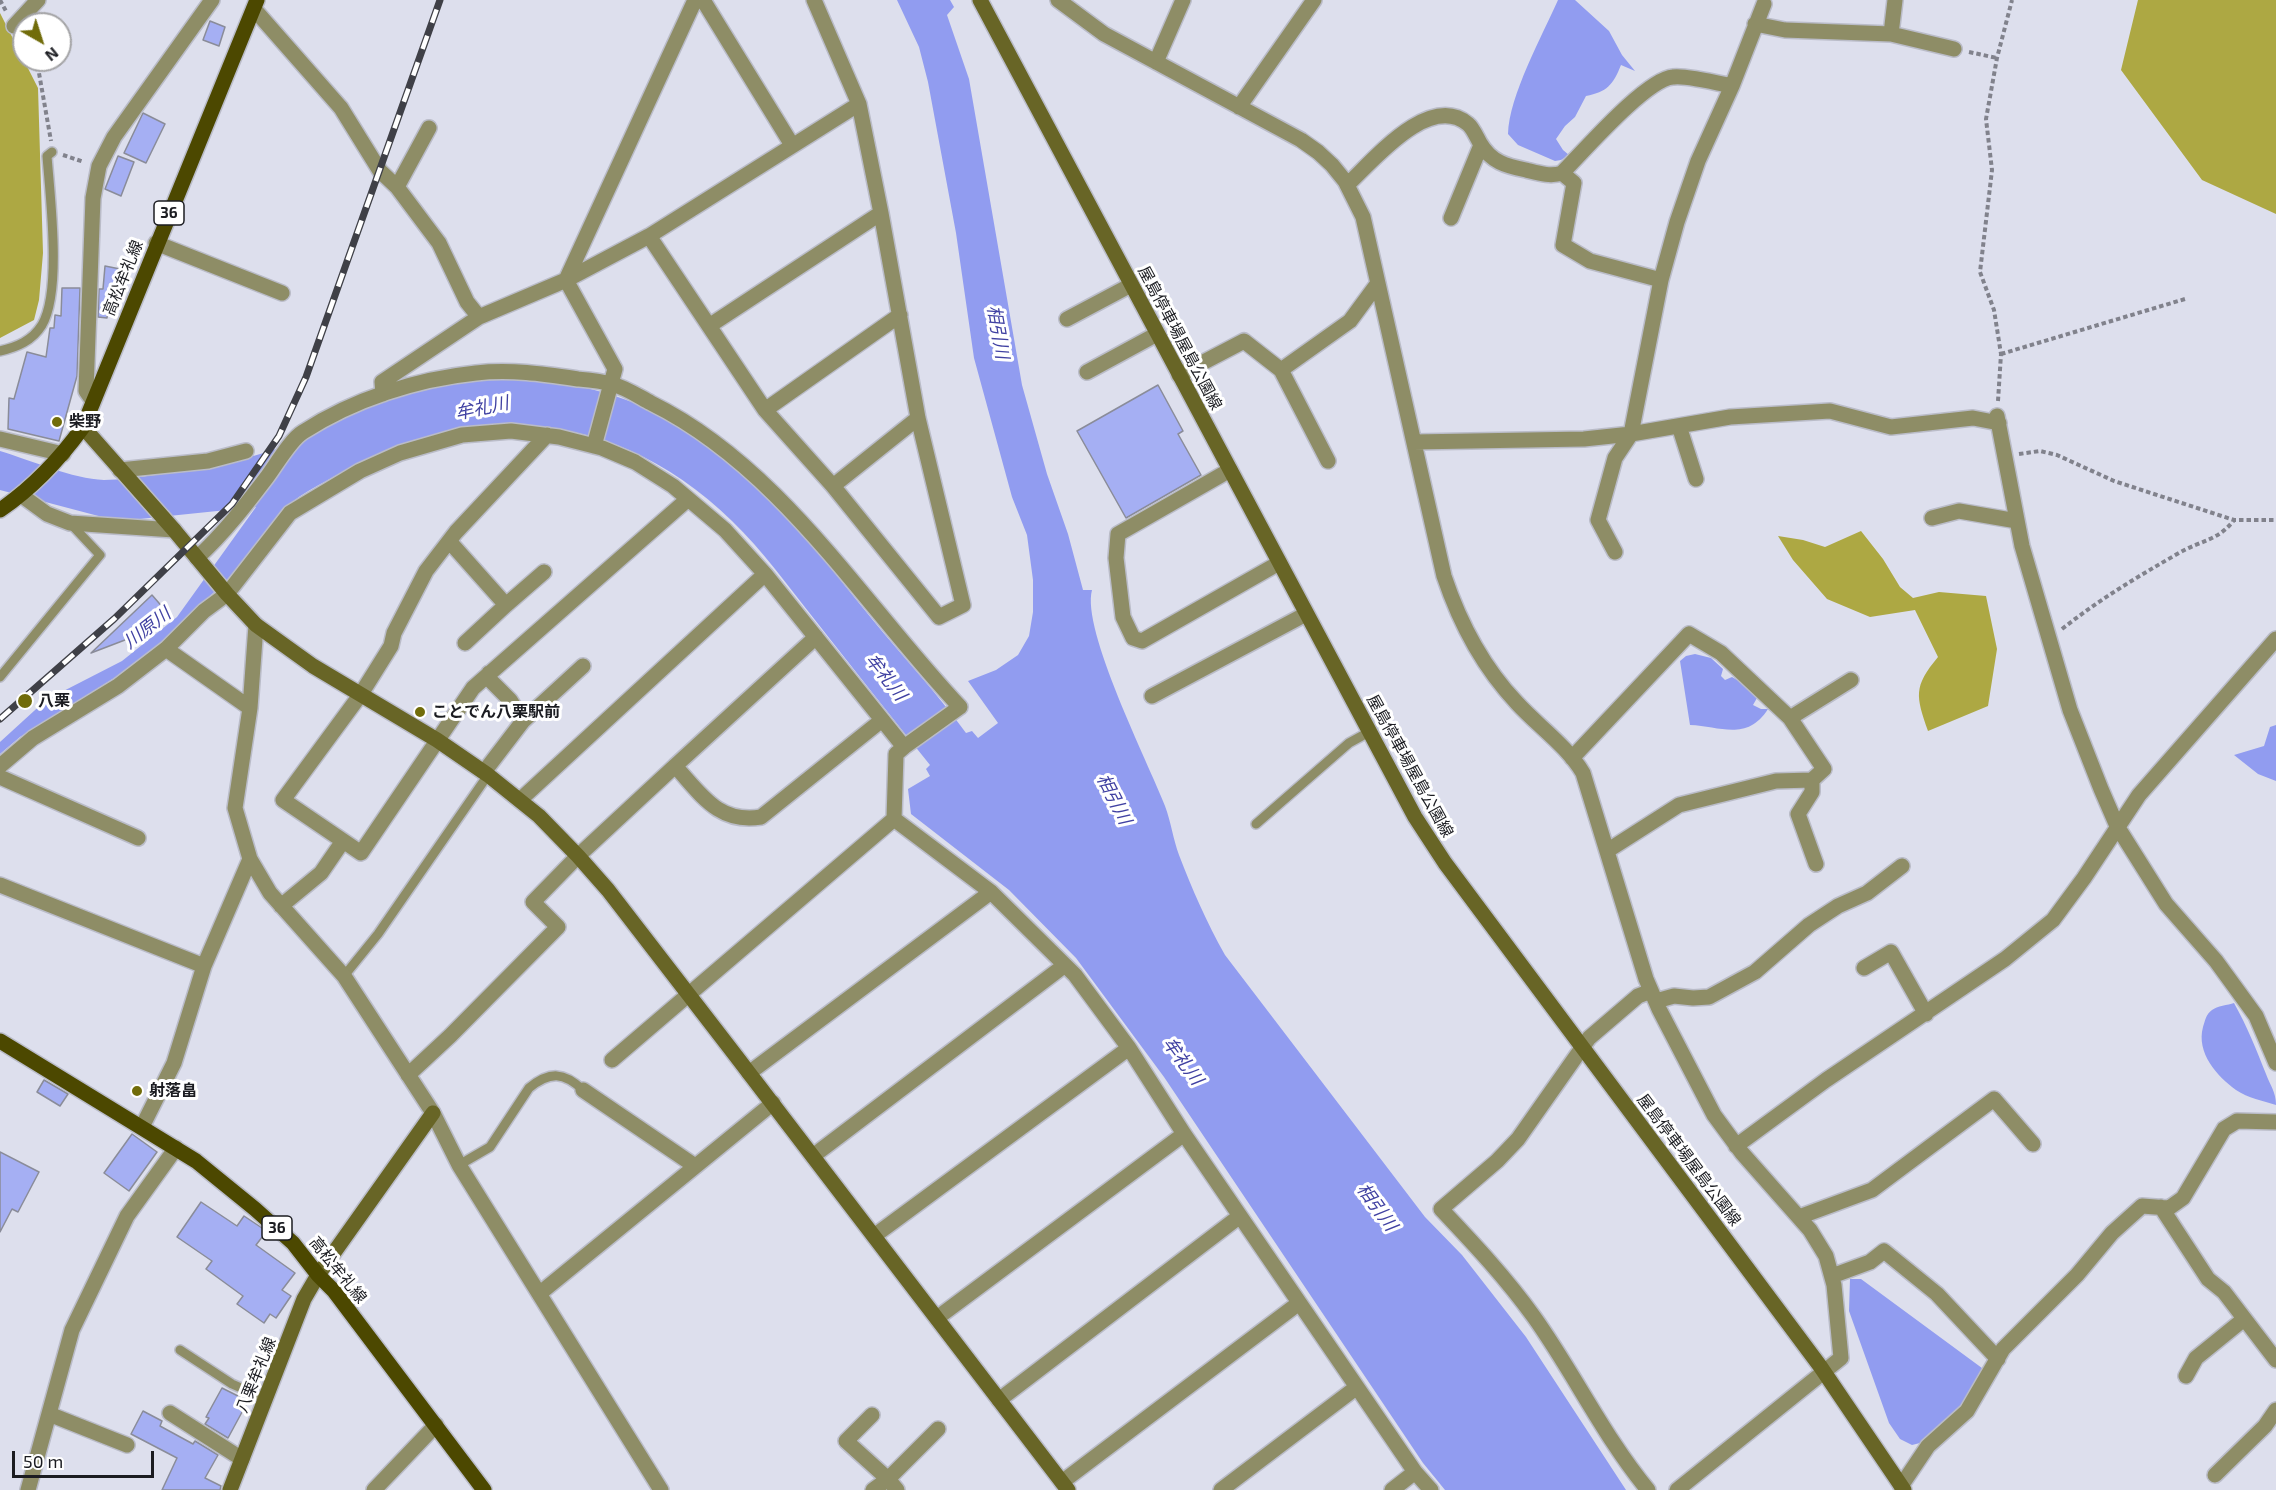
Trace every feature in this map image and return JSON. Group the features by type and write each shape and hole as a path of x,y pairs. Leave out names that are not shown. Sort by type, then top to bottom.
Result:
{"main road":[{"name":"屋島停車場屋島公園線","path":"980,0 1402,794 1430,840 1824,1371 1903,1488"},
{"name":"高松牟礼線","path":"12,499 58,460 83,427 255,4"},
{"path":"83,427 174,530 223,590 256,625 286,648 486,773 520,800 578,856 608,890 773,1103 1065,1486"},
{"name":"高松牟礼線","path":"0,1041 195,1161 293,1243 334,1291 484,1490"},
{"name":"八栗牟礼線","path":"230,1490 304,1299 318,1275 433,1113"}],"street":[{"path":"27,12 38,0"},
{"path":"93,400 86,391 93,198 99,166 114,137 212,0"},
{"path":"566,280 695,0"},
{"path":"703,0 792,145"},
{"path":"649,236 765,410 833,486 939,616 963,605 918,418 859,104 814,0"},
{"path":"1058,0 1104,34 1301,140 1332,165 1347,185 1363,217 1444,576 1466,631 1497,681 1572,758 1587,782 1654,996 1702,1095 1736,1146 1799,1217 1819,1242 1826,1256 1832,1276 1841,1358 1677,1490"},
{"path":"1156,62 1183,0"},
{"path":"1239,107 1314,0"},
{"path":"1891,34 1895,0"},
{"path":"1616,552 1598,520 1615,458 1631,434 1661,280 1677,222 1698,161 1732,86 1763,1"},
{"path":"255,4 341,108 381,171 397,187 439,243 467,302 480,317"},
{"path":"1755,24 1785,30 1891,34 1954,48"},
{"path":"1347,185 1408,128 1422,121 1456,117 1469,125 1490,158 1518,168 1553,176 1562,173 1639,96 1658,82 1673,77 1732,86"},
{"path":"383,394 382,382 480,317 566,280 649,236 859,104"},
{"path":"397,187 429,128"},
{"path":"1451,218 1481,146"},
{"path":"1562,173 1574,183 1563,245 1590,261 1661,280"},
{"path":"709,326 881,213"},
{"path":"156,243 282,293"},
{"path":"566,280 615,369 594,446"},
{"path":"1281,370 1350,321 1378,283"},
{"path":"1067,319 1131,285"},
{"path":"765,410 900,315"},
{"path":"1087,372 1157,334"},
{"path":"1179,375 1244,341 1281,370 1328,461"},
{"path":"197,558 221,536 300,433 347,409 383,394 445,376 497,371 533,372 612,384 672,413 719,443 802,523 960,707 896,754 894,819 612,1060"},
{"path":"1414,442 1584,439 1631,434 1730,417 1830,411 1891,427 1973,418 1998,420 2022,546 2070,710 2117,826 2166,904 2216,961 2256,1016 2276,1063"},
{"path":"833,486 918,418"},
{"path":"1679,426 1696,479"},
{"path":"0,766 33,738 118,686 166,649 204,611 290,513 360,471 400,453 462,435 511,430 547,435 594,446 635,462 673,486 725,530 765,574 904,747"},
{"path":"547,435 448,541 426,571 394,633 391,646 361,694 283,800 361,853 473,688 688,499"},
{"path":"0,439 58,460"},
{"path":"120,470 208,461 246,451"},
{"path":"1230,470 1118,534 1116,558 1123,618 1133,638 1142,641 1279,563"},
{"path":"12,499 70,523 174,530"},
{"path":"1932,519 1959,511 2018,520"},
{"path":"448,541 506,605"},
{"path":"465,643 544,572"},
{"path":"520,800 765,574"},
{"path":"1152,696 1306,614"},
{"path":"256,625 250,708 235,808 250,859 270,893 344,976 433,1113 459,1165 661,1490"},
{"path":"1572,758 1689,634 1721,653 1790,718 1824,769 1812,780 1776,781 1679,805 1608,850"},
{"path":"408,1075 558,927 533,902 578,856 816,638"},
{"path":"1736,1146 1826,1080 2005,959 2053,920 2139,795 2276,639"},
{"path":"166,649 250,708"},
{"path":"486,773 523,721 583,666"},
{"path":"489,674 490,680 510,700 523,721"},
{"path":"1790,718 1851,680"},
{"path":"675,766 714,808 729,817 747,819 761,817 882,720"},
{"path":"0,777 138,838"},
{"path":"1812,780 1812,792 1798,814 1816,864"},
{"path":"894,819 990,892 1075,975 1129,1048 1184,1134 1415,1472 1431,1490"},
{"path":"281,906 321,873 343,841"},
{"path":"142,1127 174,1062 204,966 250,859"},
{"path":"1648,1490 1629,1467 1535,1318 1495,1267 1441,1209 1497,1161 1518,1139 1589,1038 1638,996 1708,997 1755,972 1809,925 1838,906 1867,893 1902,866"},
{"path":"0,885 204,966"},
{"path":"749,1073 990,892"},
{"path":"1864,968 1891,952 1926,1014"},
{"path":"813,1156 1065,965"},
{"path":"874,1236 1129,1048"},
{"path":"583,1090 695,1166"},
{"path":"1799,1217 1872,1190 1994,1099 2033,1144"},
{"path":"539,1294 773,1103"},
{"path":"1903,1488 1928,1446 1967,1412 2003,1349 2077,1275 2112,1233 2142,1206 2169,1208 2183,1198 2224,1129 2237,1121 2276,1122"},
{"path":"937,1318 1184,1134"},
{"path":"28,1490 72,1330 127,1216 176,1148"},
{"path":"2160,1207 2208,1280 2224,1292 2276,1360"},
{"path":"999,1400 1240,1216"},
{"path":"1832,1276 1870,1262 1884,1251 1937,1294 1998,1359"},
{"path":"1065,1486 1299,1303"},
{"path":"2186,1376 2196,1358 2244,1319"},
{"path":"1221,1490 1357,1387"},
{"path":"2215,1475 2265,1426 2276,1410"},
{"path":"170,1413 242,1459"},
{"path":"49,1414 128,1444"},
{"path":"872,1414 846,1441 892,1484"},
{"path":"374,1490 436,1425"},
{"path":"873,1490 892,1484 938,1429"},
{"path":"1392,1490 1415,1472"}],"lane":[{"path":"0,351 15,348 31,339 42,324 48,305 53,274 53,234 46,156 52,152"},
{"path":"0,677 100,555 70,523"},
{"path":"1256,824 1349,743 1369,732"},
{"path":"344,976 378,934 486,773"},
{"path":"459,1165 490,1147 523,1096 537,1081 549,1076 563,1076 583,1090"},
{"path":"180,1350 232,1384 266,1399"}],"path":[{"path":"1998,420 2001,354 1994,309 1980,272 1992,170 1986,119 1997,58 2012,0"},
{"path":"1954,48 1997,58"},
{"path":"37,72 41,82 52,152 99,166"},
{"path":"2001,354 2185,299"},
{"path":"2006,456 2040,451 2057,455 2114,481 2234,520 2276,520"},
{"path":"2049,638 2107,595 2183,550 2224,533 2234,520"}],"shaded area":[{"path":"2138,0 2276,0 2276,214 2202,180 2121,70"},
{"path":"0,13 12,37 12,72 30,72 38,88 43,253 39,300 34,320 0,338"},
{"path":"1861,531 1883,559 1900,587 1913,598 1939,592 1986,596 1997,649 1988,706 1928,731 1921,709 1919,692 1924,676 1938,657 1915,610 1870,617 1827,599 1793,560 1778,536 1803,540 1825,547"}],"water":[{"path":"897,0 950,0 954,7 947,15 969,79 1022,385 1083,590 1092,590 1091,609 1106,664 1165,806 1179,855 1206,918 1225,955 1425,1217 1462,1255 1526,1337 1626,1490 1445,1490 1423,1463 1164,1077 1076,958 1009,890 911,814 908,789 930,776 926,769 930,765 743,532 704,496 674,474 642,456 609,442 575,433 540,427 503,426 447,432 377,455 318,485 291,503 276,518 232,575 193,612 191,617 143,660 20,737 0,754 0,742 46,700 122,661 177,617 256,507 130,520 106,518 0,490 0,451 65,473 92,479 116,480 175,472 233,461 290,444 374,402 405,392 437,385 486,380 539,381 610,394 675,423 706,442 735,464 791,520 966,733 972,731 978,738 998,723 968,681 996,670 1018,655 1029,636 1033,612 1033,580 1027,535 1012,497 974,358 956,233 928,82 919,47"},
{"path":"1558,0 1575,0 1609,31 1622,55 1635,71 1621,65 1615,78 1604,90 1586,96 1575,117 1556,139 1569,155 1555,161 1518,145 1508,134 1520,84"},
{"path":"1695,654 1711,658 1723,669 1721,676 1725,680 1732,677 1746,685 1757,698 1753,705 1761,709 1768,709 1760,719 1751,726 1732,730 1690,725 1680,661 1686,656"},
{"path":"2276,725 2276,781 2258,774 2234,755 2264,746 2270,727"},
{"path":"2234,1003 2273,1089 2276,1105 2236,1090 2215,1071 2205,1055 2202,1037 2207,1016 2214,1009"},
{"path":"1850,1279 1861,1279 1986,1371 1962,1409 1924,1442 1912,1445 1900,1439 1889,1423 1849,1311"}],"building":[{"path":"210,21 225,27 219,46 203,40"},
{"path":"143,113 165,124 146,163 124,153"},
{"path":"118,156 134,162 121,196 105,189"},
{"path":"105,266 130,271 118,305 109,305 107,318 98,317 99,289 103,289"},
{"path":"62,288 80,288 77,376 59,441 8,429 9,398 14,399 27,352 46,357 50,328 54,328 55,315 61,316"},
{"path":"1158,385 1183,431 1178,434 1201,475 1126,518 1077,431"},
{"path":"152,595 165,610 138,635 91,653"},
{"path":"44,1080 68,1094 60,1106 37,1092"},
{"path":"132,1134 157,1152 129,1191 104,1173"},
{"path":"0,1152 39,1172 18,1212 12,1209 0,1232"},
{"path":"201,1202 237,1226 244,1216 262,1228 266,1232 256,1245 295,1273 282,1290 291,1296 276,1318 270,1314 264,1323 237,1304 243,1296 206,1269 212,1261 177,1237"},
{"path":"222,1388 248,1401 228,1438 205,1424 209,1418 206,1417"},
{"path":"143,1411 162,1421 160,1426 193,1444 195,1441 218,1455 205,1478 221,1486 220,1490 162,1490 177,1458 131,1434"}],"railway":[{"path":"0,719 114,619 232,504 279,436 306,377 440,0"}],"place":[{"name":"柴野","path":"57,422"},
{"name":"八栗","path":"25,701"},
{"name":"ことでん八栗駅前","path":"420,712"},
{"name":"射落畠","path":"137,1091"}],"water label":[{"name":"相引川","path":"998,332"},
{"name":"牟礼川","path":"482,408"},
{"name":"川原川","path":"147,628"},
{"name":"牟礼川","path":"886,677"},
{"name":"相引川","path":"1114,799"},
{"name":"牟礼川","path":"1183,1061"},
{"name":"相引川","path":"1377,1207"}]}
